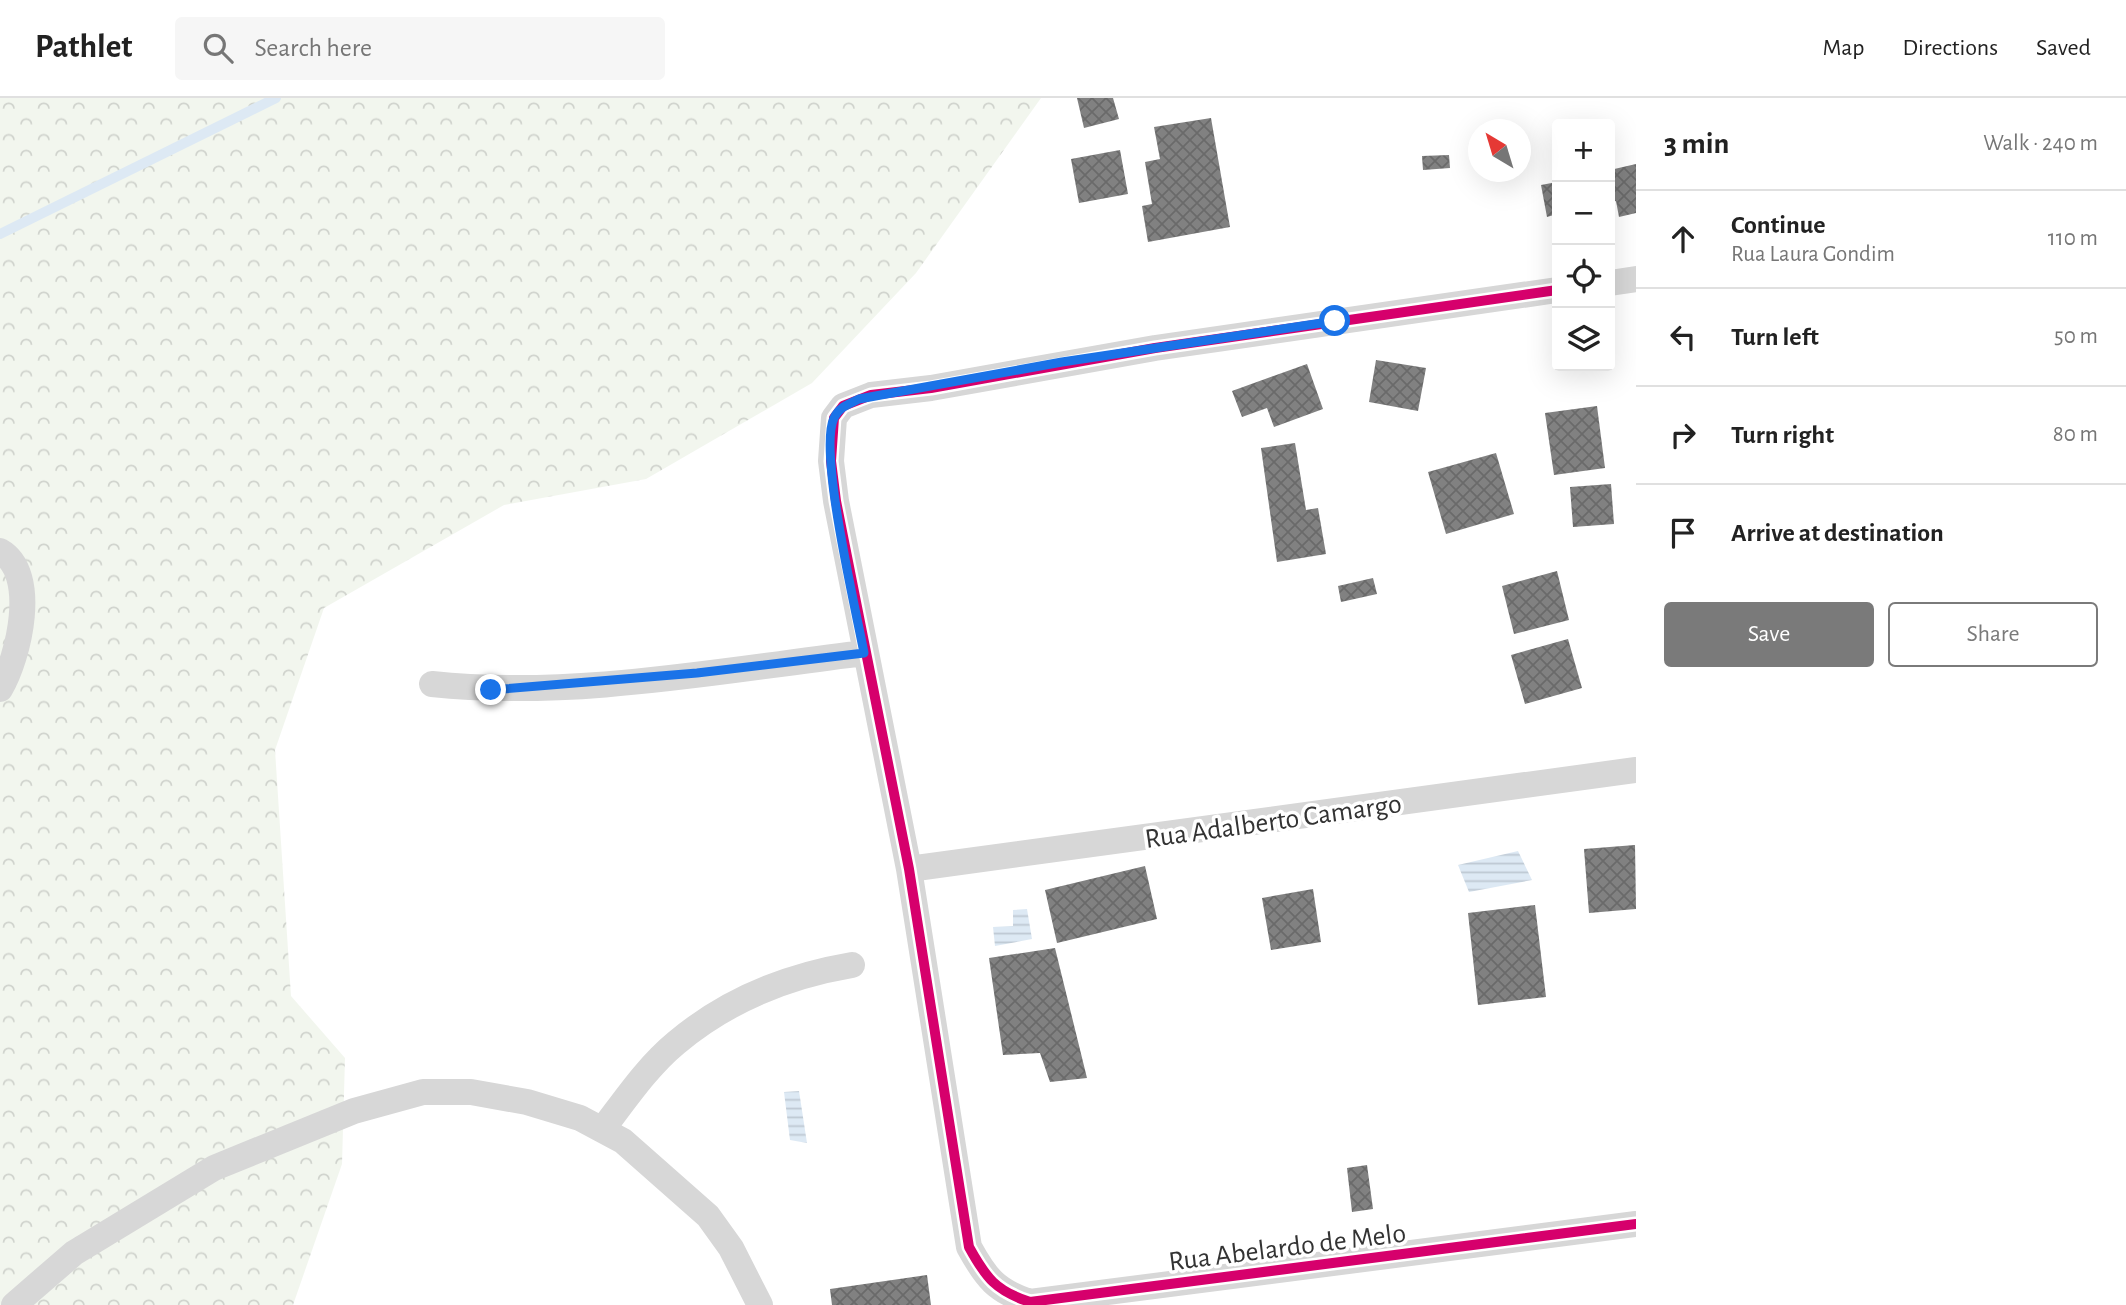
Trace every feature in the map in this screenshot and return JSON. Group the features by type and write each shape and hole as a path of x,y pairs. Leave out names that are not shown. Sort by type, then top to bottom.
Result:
{"street":[{"path":"1615,282 1636,279"},
{"path":"909,869 864,653 831,461 834,418 843,406 871,395 931,388 1062,362 1552,291"},
{"path":"0,551 18,570 23,614 0,689"},
{"path":"432,684 491,690 568,686 864,653"},
{"name":"Rua Adalberto Camargo","path":"909,869 1636,770"},
{"name":"Rua Abelardo de Melo","path":"909,869 969,1248 983,1273 1004,1294 1030,1302 1636,1224"},
{"path":"602,1130 650,1068 676,1043 706,1023 757,991 805,973 852,965"},
{"path":"14,1305 74,1253 214,1168 354,1111 424,1092 471,1092 527,1102 580,1118 623,1141 708,1216 731,1248 759,1303"}],"green space":[{"path":"0,98 1041,98 916,273 812,383 646,479 504,505 324,608 275,750 291,996 345,1058 342,1164 293,1305 0,1305"}],"shaded area":[{"path":"1518,851 1532,880 1469,892 1458,865"},
{"path":"1027,909 1032,939 995,946 993,927 1013,926 1013,910"},
{"path":"799,1091 807,1143 790,1140 784,1092"}],"building":[{"path":"1077,98 1113,98 1119,119 1084,128"},
{"path":"1211,118 1230,227 1148,242 1142,206 1152,204 1145,162 1160,159 1154,127"},
{"path":"1120,150 1128,194 1079,203 1071,159"},
{"path":"1449,155 1450,168 1423,170 1422,156"},
{"path":"1636,164 1636,213 1619,217 1615,201 1615,169"},
{"path":"1552,183 1552,216 1547,217 1541,185"},
{"path":"1376,360 1426,368 1418,411 1369,402"},
{"path":"1307,364 1323,409 1274,427 1267,408 1242,417 1232,391"},
{"path":"1597,406 1605,468 1554,475 1545,413"},
{"path":"1295,443 1306,510 1318,508 1326,554 1277,562 1261,448"},
{"path":"1496,453 1514,514 1446,534 1428,472"},
{"path":"1611,484 1614,524 1573,527 1570,487"},
{"path":"1557,571 1569,620 1514,634 1502,586"},
{"path":"1373,578 1377,594 1341,602 1338,586"},
{"path":"1568,639 1582,688 1525,704 1511,655"},
{"path":"1635,845 1636,909 1589,913 1584,849"},
{"path":"1145,866 1157,919 1057,943 1045,890"},
{"path":"1313,889 1321,942 1271,950 1262,898"},
{"path":"1535,905 1546,997 1478,1005 1468,913"},
{"path":"1055,948 1087,1078 1050,1082 1040,1053 1003,1055 989,958"},
{"path":"1367,1165 1373,1209 1352,1212 1347,1168"},
{"path":"927,1275 931,1305 832,1305 830,1289"}],"waterway":[{"path":"0,234 276,98"}],"cycle path":[{"path":"1552,291 1155,348 931,388 871,395 843,406 834,418 831,461 836,501 909,869 969,1247 993,1282 1018,1298 1030,1302 1636,1224"}],"route":[{"path":"491,690 568,686 864,653 843,545 831,461 834,418 843,406 859,399 1062,362 1335,321"}]}
